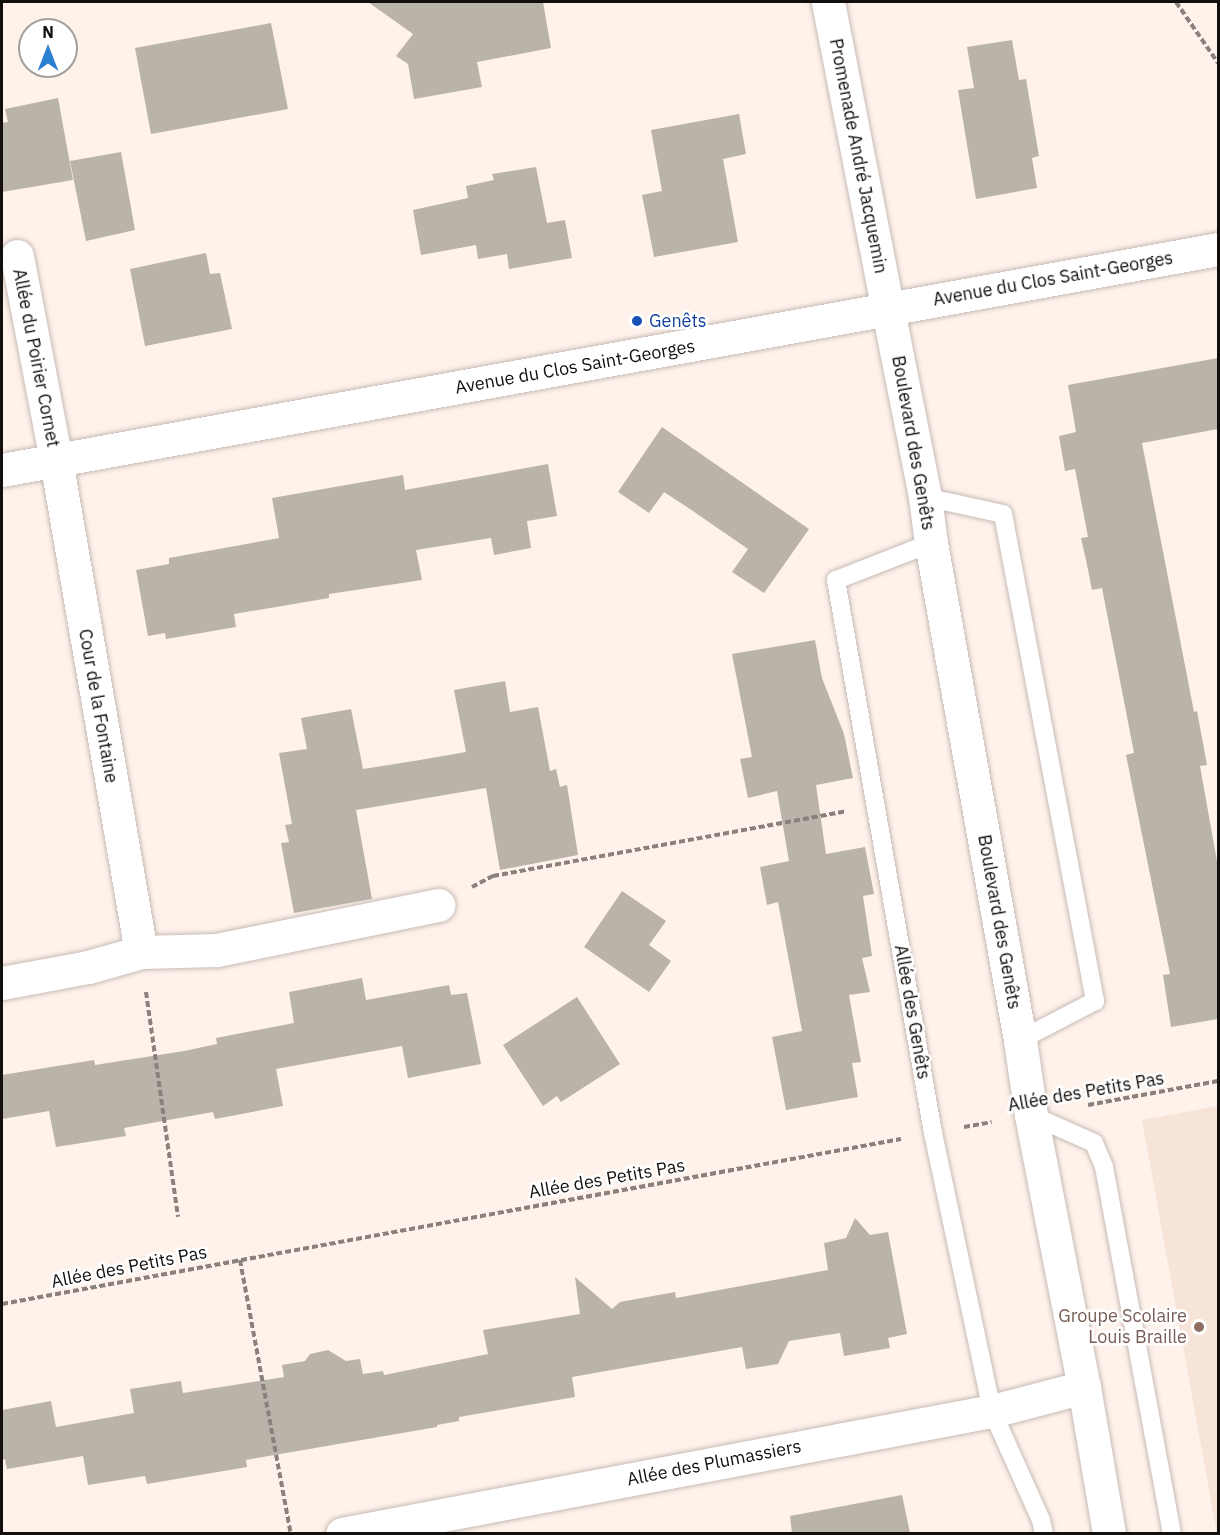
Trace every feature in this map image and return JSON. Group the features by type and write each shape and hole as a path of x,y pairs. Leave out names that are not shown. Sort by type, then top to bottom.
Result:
{"street":[{"name":"Promenade André Jacquemin","path":"828,2 888,310"},
{"name":"Avenue du Clos Saint-Georges","path":"2,470 1218,249"},
{"name":"Allée du Poirier Cornet","path":"17,256 56,460"},
{"name":"Boulevard des Genêts","path":"888,310 925,497 931,543 1020,1041 1031,1115 1084,1387 1108,1533"},
{"name":"Cour de la Fontaine","path":"56,460 141,952"},
{"path":"2,983 88,967 141,952 217,950 438,905"},
{"name":"Allée des Plumassiers","path":"342,1533 992,1411 1084,1387"}],"lane":[{"path":"925,497 1002,514 1095,1000 1020,1041"},
{"name":"Allée des Genêts","path":"931,543 836,580 933,1133 992,1411 1041,1520 1044,1533"},
{"path":"1031,1115 1094,1143 1104,1167 1172,1533"}],"path":[{"path":"1176,2 1218,63"},
{"path":"438,905 493,876 876,805"},
{"path":"141,952 178,1217"},
{"name":"Allée des Petits Pas","path":"2,1304 1218,1081"},
{"path":"240,1260 291,1533"}],"shaded area":[{"name":"Groupe Scolaire Louis Braille","path":"1218,1106 1218,1533 1217,1534 1142,1120"}],"building":[{"path":"368,2 543,2 551,48 477,62 482,87 414,99 408,64 396,56 413,34"},
{"path":"271,23 288,109 151,134 135,48"},
{"path":"1012,40 1019,80 1026,79 1039,156 1032,158 1037,188 976,199 958,90 974,88 967,47"},
{"path":"58,98 73,180 2,192 2,123 8,122 5,109"},
{"path":"739,114 746,154 723,159 738,242 654,257 642,195 662,191 651,130"},
{"path":"121,152 135,230 86,241 70,161"},
{"path":"536,167 547,223 565,220 572,258 509,269 507,254 478,259 476,245 421,255 413,210 468,198 466,186 494,180 492,174"},
{"path":"206,253 210,274 220,273 232,329 145,346 130,269"},
{"path":"1218,358 1218,429 1142,443 1194,712 1197,711 1207,765 1200,766 1218,867 1218,1019 1171,1027 1163,975 1170,974 1126,755 1134,753 1102,588 1092,590 1081,538 1088,537 1075,469 1065,471 1059,436 1076,432 1068,385"},
{"path":"662,427 809,529 764,593 732,572 748,549 664,492 649,513 618,492"},
{"path":"548,464 557,516 527,521 531,548 494,555 491,538 416,550 422,580 329,594 329,598 234,614 236,627 166,639 165,633 148,636 136,570 169,564 169,558 279,538 272,498 403,475 405,490"},
{"path":"815,640 822,678 844,734 853,778 816,785 826,854 865,847 874,894 863,896 872,956 862,958 870,992 849,995 861,1062 852,1063 858,1097 786,1110 772,1037 802,1031 778,902 767,905 760,867 789,861 777,791 748,798 740,759 752,757 732,654"},
{"path":"505,681 510,712 538,707 550,771 556,769 560,787 567,785 578,855 500,870 486,788 356,810 372,899 294,913 281,843 289,842 285,825 292,824 279,753 307,749 301,718 351,709 363,769 466,752 454,690"},
{"path":"622,891 666,921 649,945 671,961 649,992 584,947"},
{"path":"362,978 366,1000 449,985 451,995 467,993 481,1064 408,1078 402,1046 276,1069 283,1106 215,1119 213,1112 168,1120 124,1128 126,1136 56,1147 49,1111 2,1119 2,1075 94,1060 95,1065 217,1044 216,1038 294,1023 289,992"},
{"path":"577,997 620,1064 561,1102 557,1096 543,1106 503,1045"},
{"path":"855,1218 870,1235 888,1232 907,1334 888,1338 890,1348 844,1356 840,1333 789,1341 778,1364 746,1369 742,1347 572,1377 575,1397 459,1417 459,1421 437,1425 437,1427 246,1460 247,1467 147,1484 145,1476 88,1485 83,1456 7,1469 5,1459 2,1460 2,1410 51,1401 56,1427 134,1413 130,1389 181,1381 183,1393 284,1377 282,1365 305,1361 310,1354 328,1350 346,1361 360,1359 363,1374 383,1371 384,1375 488,1354 483,1330 580,1314 575,1277 612,1309 620,1302 675,1292 676,1298 828,1270 824,1243 846,1238"},
{"path":"902,1495 910,1533 792,1533 790,1516"}],"place":[{"name":"Genêts","path":"637,321"},
{"name":"Groupe Scolaire Louis Braille","path":"1199,1327"}]}
